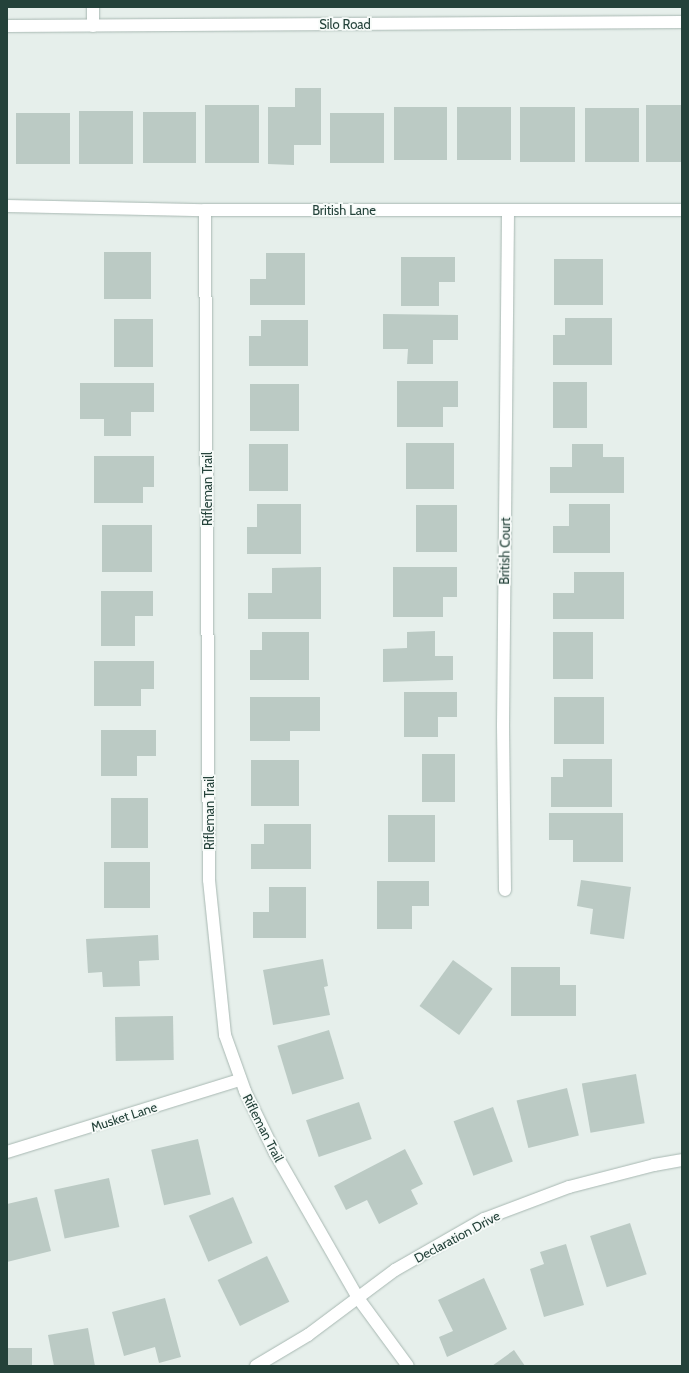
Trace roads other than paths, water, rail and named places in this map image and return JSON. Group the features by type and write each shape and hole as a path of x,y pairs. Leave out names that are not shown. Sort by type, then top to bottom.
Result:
{"street":[{"path":"93,7 93,26"},
{"name":"Silo Road","path":"7,26 682,22"},
{"name":"British Lane","path":"7,206 205,210 682,210"},
{"name":"Rifleman Trail","path":"205,210 209,880 225,1035 240,1080 275,1153 358,1298 408,1366"},
{"name":"British Court","path":"505,890 503,725 508,211"},
{"name":"Musket Lane","path":"7,1152 240,1080"},
{"name":"Declaration Drive","path":"256,1366 308,1335 395,1270 484,1219 569,1187 654,1165 682,1160"}]}
